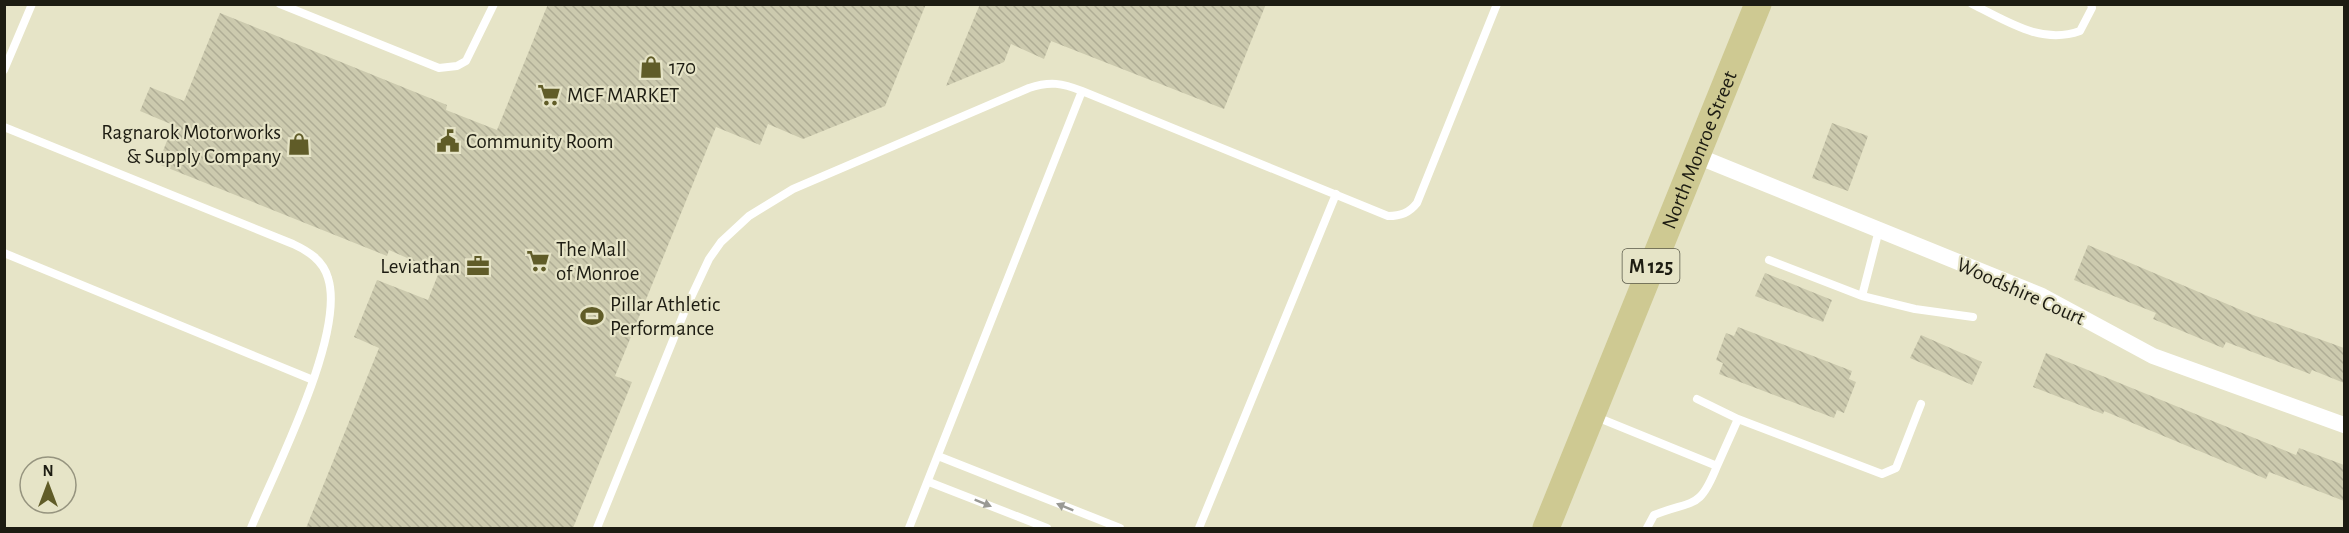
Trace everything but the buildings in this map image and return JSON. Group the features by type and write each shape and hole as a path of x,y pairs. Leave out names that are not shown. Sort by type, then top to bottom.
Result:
{"main road":[{"name":"North Monroe Street","path":"1546,528 1758,4"}],"street":[{"name":"Woodshire Court","path":"1697,156 2042,296 2153,356 2344,425"}],"lane":[{"path":"4,70 32,4"},
{"path":"280,4 439,68 457,66 465,61 494,4"},
{"path":"597,528 686,309 709,260 734,229 764,206 793,189 1029,88 1050,82 1060,82 1388,216 1402,215 1411,211 1417,203 1497,4"},
{"path":"1972,4 2039,35 2064,37 2080,32 2092,8 2091,4"},
{"path":"909,528 1082,91"},
{"path":"4,127 310,253 318,260 328,276 332,298 327,339 313,380 251,528"},
{"path":"1199,528 1336,194"},
{"path":"1862,296 1880,230"},
{"path":"4,253 313,380"},
{"path":"1769,260 1862,296 1915,309 1974,317"},
{"path":"1697,399 1738,419 1882,474 1896,468 1921,404"},
{"path":"1591,415 1718,466"},
{"path":"1647,528 1654,515 1695,504 1707,492 1738,419"},
{"path":"938,456 1120,528"},
{"path":"929,482 1047,528"}],"place":[{"name":"170","path":"651,67"},
{"name":"MCF MARKET","path":"549,95"},
{"name":"Community Room","path":"448,141"},
{"name":"Ragnarok Motorworks & Supply Company","path":"299,144"},
{"name":"The Mall of Monroe","path":"538,261"},
{"name":"Leviathan","path":"478,266"},
{"name":"Pillar Athletic Performance","path":"592,316"}]}
